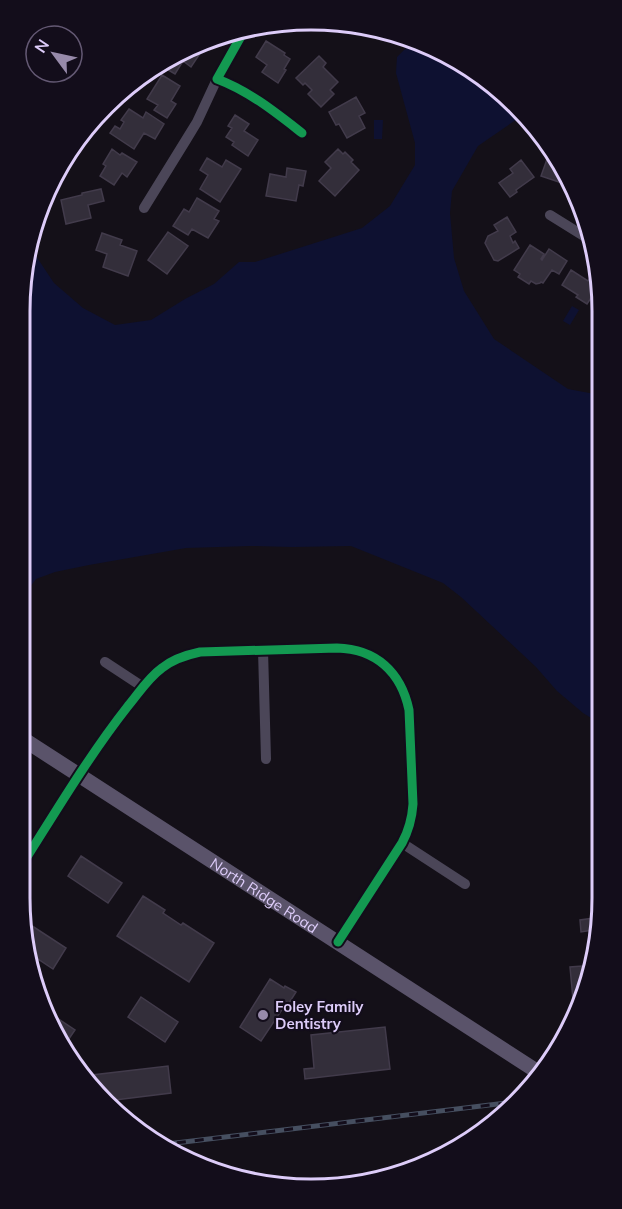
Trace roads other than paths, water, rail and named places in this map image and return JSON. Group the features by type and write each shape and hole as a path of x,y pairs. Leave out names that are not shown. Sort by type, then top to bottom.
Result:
{"main road":[{"name":"North Ridge Road","path":"30,744 534,1069"}],"street":[{"path":"144,208 197,122 216,79 239,40"},
{"path":"216,79 232,85 266,105 302,133"},
{"path":"550,214 581,234"},
{"path":"30,852 104,737 160,668 173,660 200,652 347,648 382,663 393,673 404,691 409,710 413,804 409,830 402,843 338,942"},
{"path":"263,650 266,759"},
{"path":"105,662 143,687"},
{"path":"402,843 465,884"}],"railway":[{"path":"174,1143 502,1104"}],"place":[{"name":"Foley Family Dentistry","path":"263,1015"}]}
